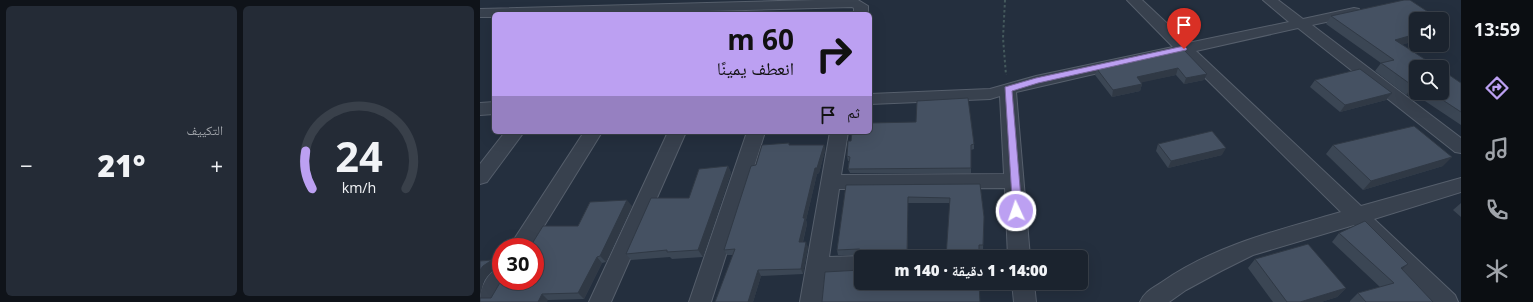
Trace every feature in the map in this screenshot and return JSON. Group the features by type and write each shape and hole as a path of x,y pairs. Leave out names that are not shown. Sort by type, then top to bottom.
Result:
{"street":[{"path":"1134,0 1359,215 1447,302"},
{"path":"1270,0 1461,146"},
{"path":"574,12 799,9 858,4 861,6 860,12"},
{"path":"872,99 990,94 1036,81 1366,9"},
{"path":"482,15 492,15"},
{"path":"1008,89 1019,250"},
{"path":"480,177 513,134"},
{"path":"526,238 592,134"},
{"path":"600,302 676,134"},
{"path":"700,302 755,134"},
{"path":"811,302 839,134"},
{"path":"830,182 1015,180"},
{"path":"1151,302 1190,277 1248,248 1461,185"},
{"path":"817,267 854,265"},
{"path":"485,302 492,290"},
{"path":"1024,290 1025,302"}],"path":[{"path":"1005,0 1002,20 1008,89"}],"building":[{"path":"1410,0 1428,12 1409,12 1409,36 1395,40 1409,49 1409,52 1414,52 1426,60 1409,60 1409,83 1381,63 1394,60 1331,16"},
{"path":"1184,50 1207,74 1186,78 1178,68 1137,77 1142,84 1113,90 1097,69"},
{"path":"1360,69 1392,93 1345,105 1315,80"},
{"path":"1449,75 1461,83 1461,112 1443,100 1449,100"},
{"path":"968,98 974,144 971,145 971,168 848,169 850,157 847,156 848,141 851,141 852,134 872,134 872,123 916,122 917,101"},
{"path":"1414,126 1452,157 1371,181 1333,145"},
{"path":"1212,131 1226,148 1171,161 1158,144"},
{"path":"789,143 789,145 824,145 817,168 815,168 803,218 805,218 799,242 806,242 801,269 758,270 748,302 715,302 735,249 724,250 751,166 756,165 762,145"},
{"path":"728,166 698,250 667,252 667,250 626,254 651,198 689,198 699,169"},
{"path":"980,184 984,217 983,245 979,245 979,250 946,250 950,198 908,197 907,250 837,250 846,185"},
{"path":"627,200 600,256 597,257 578,293 542,294 538,302 480,302 480,298 491,298 496,290 544,290 544,238 536,238 543,226 578,226 590,202"},
{"path":"1365,221 1408,264 1401,268 1433,302 1366,302 1358,293 1394,283 1339,233"},
{"path":"1308,244 1346,288 1300,302 1287,302 1255,259"},
{"path":"492,260 480,270 480,261"},
{"path":"854,270 854,290 979,290 980,302 822,302 825,272"}],"route":[{"path":"1016,211 1008,89 1036,81 1184,49"}]}
